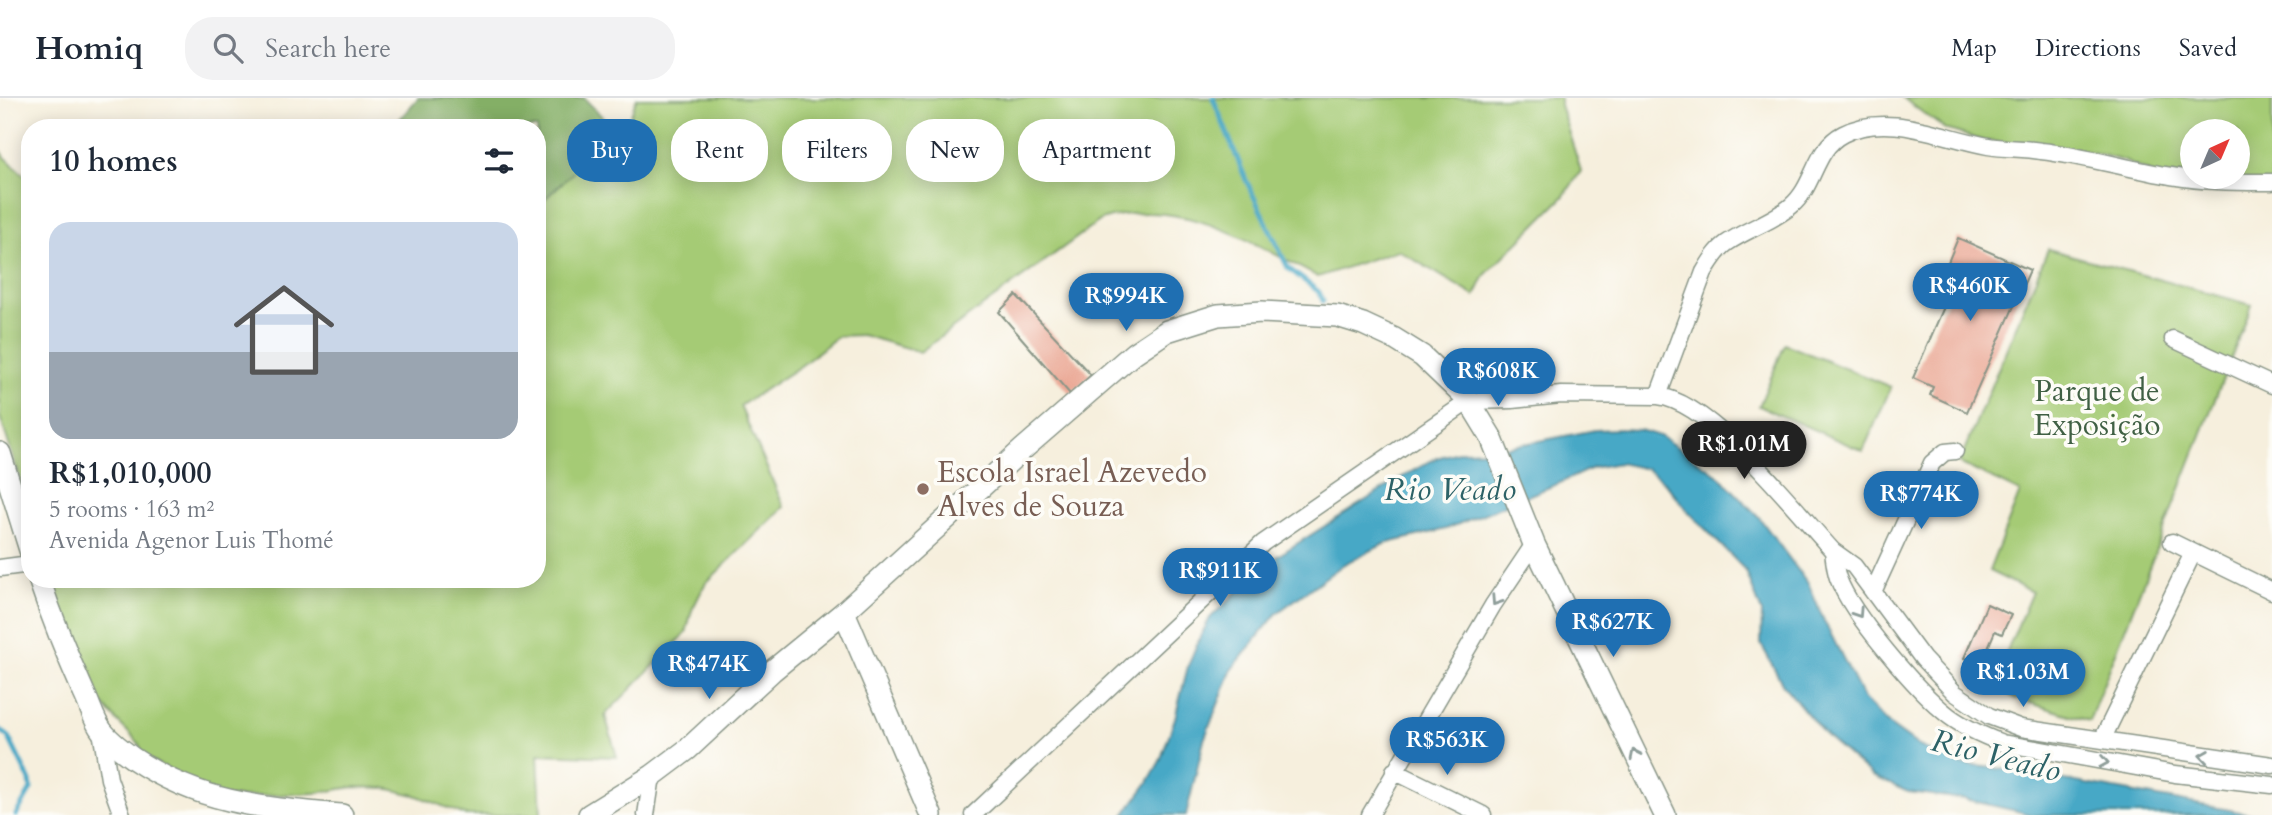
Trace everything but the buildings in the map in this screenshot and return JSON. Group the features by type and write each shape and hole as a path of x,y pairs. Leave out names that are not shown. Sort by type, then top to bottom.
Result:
{"street":[{"path":"1658,396 1704,272 1714,256 1726,244 1781,215 1795,203 1806,189 1823,152 1834,139 1860,127 1903,127 1962,141 2041,151 2173,177 2272,182"},
{"path":"589,815 652,776 688,749 772,671 844,612 1134,353 1167,331 1218,315 1262,312 1337,316 1363,324 1422,356 1469,401 1491,437 1534,544 1665,815"},
{"path":"2173,339 2272,385"},
{"path":"973,815 1263,543 1292,521 1469,401 1561,395 1669,397 1697,411 1727,434 1833,551 1854,566 1923,659 1955,693 1989,716 2021,728 2272,765"},
{"path":"1873,592 1932,463 1945,452 1955,451"},
{"path":"0,453 21,522"},
{"path":"2172,542 2272,591"},
{"path":"1370,815 1493,605 1534,544"},
{"path":"1833,551 1837,577 1863,621 1923,692 1950,716 1976,733 2002,743 2175,775 2272,785"},
{"path":"2102,740 2193,553"},
{"path":"0,568 21,565"},
{"path":"42,588 63,646 101,731 109,779 122,815"},
{"path":"844,612 931,815"},
{"path":"101,731 146,766 175,782 210,796 252,807 342,815"},
{"path":"1394,771 1483,815"},
{"path":"646,815 652,776"}],"green space":[{"path":"418,98 584,98 604,119 567,119 567,178 546,198 546,119 400,119"},
{"path":"637,98 1560,98 1581,171 1563,197 1485,275 1475,296 1398,250 1318,277 1214,226 1159,213 1130,214 1101,220 920,352 862,335 838,336 802,365 740,406 784,507 705,584 692,610 686,633 605,715 617,757 538,754 541,815 465,815 415,795 385,788 353,787 316,793 223,798 144,757 138,742 93,693 69,642 53,588 546,588 546,198 567,178 567,182 657,182 657,119 628,119"},
{"path":"1903,98 2272,98 2272,190 2244,189 2250,189 2250,119 2180,119 2180,182 2166,180 2124,161 2088,151 1985,141 1945,129"},
{"path":"0,149 21,172 21,481 0,417"},
{"name":"Parque de Exposição","path":"2048,249 2252,305 2089,721 2014,698 1993,684 2032,592 1989,571 2020,492 1959,463"},
{"path":"1785,344 1891,387 1863,451 1759,406"}],"water":[{"name":"Rio Veado","path":"1595,430 1640,430 1660,436 1717,474 1758,516 1809,585 1824,621 1864,699 1887,723 1919,746 1959,764 2010,770 2257,815 2034,815 1964,799 1908,792 1872,776 1826,736 1783,685 1761,644 1762,613 1746,571 1665,483 1647,469 1619,463 1592,468 1446,529 1384,544 1344,564 1277,613 1232,669 1204,740 1186,815 1124,815 1160,761 1175,718 1188,666 1210,618 1268,562 1436,458 1462,451 1493,450"}],"waterway":[{"path":"1213,98 1246,180 1288,268 1319,292 1323,301"},
{"path":"0,730 8,736 30,781 31,789 16,815"}],"place":[{"name":"Escola Israel Azevedo Alves de Souza","path":"923,489"}]}
